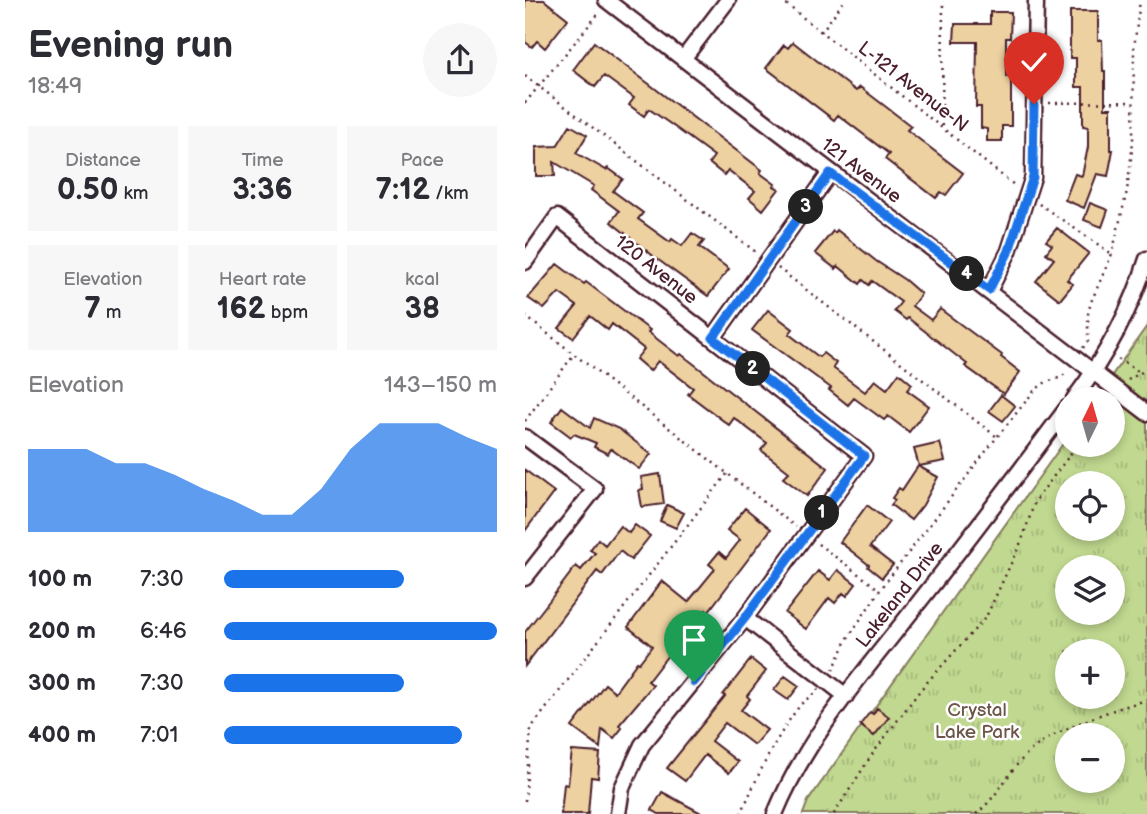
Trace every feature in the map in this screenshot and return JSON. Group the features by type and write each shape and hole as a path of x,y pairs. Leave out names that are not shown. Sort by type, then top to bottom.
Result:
{"street":[{"path":"683,59 728,0"},
{"path":"989,290 1009,251 1033,177 1037,0"},
{"name":"121 Avenue","path":"608,1 1147,413"},
{"path":"713,338 830,173"},
{"name":"120 Avenue","path":"525,262 557,217 864,456 806,535"},
{"path":"1083,387 1093,374 1136,294 1147,260"},
{"name":"Lakeland Drive","path":"775,814 812,742 1055,424"},
{"path":"525,437 595,489 525,578"},
{"path":"618,814 622,788 642,746 745,618 806,535"},
{"path":"745,618 846,696"}],"path":[{"name":"L-121 Avenue-N","path":"781,0 1027,195 1112,254"},
{"path":"821,32 845,0"},
{"path":"942,128 943,0"},
{"path":"741,814 758,774 778,738 798,708 814,694 836,666 848,638 880,590 1035,390 1046,382 1062,377 1088,341 1088,314 1112,254 1128,191 1133,142 1134,48 1140,0"},
{"path":"525,103 608,1"},
{"path":"1034,104 1133,102"},
{"path":"525,316 880,590"},
{"path":"525,421 574,354"},
{"path":"834,814 871,756 921,689 986,617 1022,540 1035,501 1068,457"},
{"path":"525,801 531,728 727,474"},
{"path":"976,814 990,801 1033,747 1059,733 1147,700"}],"green space":[{"name":"Crystal Lake Park","path":"1147,326 1147,814 803,814 808,801 1055,455 1055,457 1125,457 1125,387 1104,387"}],"building":[{"path":"525,0 544,0 568,19 545,48 537,41 532,47 525,42"},
{"path":"1070,11 1098,11 1098,40 1102,40 1105,71 1105,108 1111,108 1113,150 1108,176 1097,174 1084,208 1065,200 1075,174 1082,176 1088,147 1088,127 1083,126 1083,87 1076,87 1076,58 1070,58"},
{"path":"990,12 1011,12 1010,38 1006,38 1006,77 1011,77 1011,126 1002,126 1002,141 987,141 987,129 981,128 981,107 976,107 977,42 954,42 955,24 990,24"},
{"path":"594,42 762,170 760,173 779,189 763,210 749,198 755,191 728,170 724,175 709,163 714,156 676,128 649,109 644,116 629,105 634,98 604,76 595,87 573,70"},
{"path":"793,42 856,91 860,87 911,126 907,130 963,173 946,195 941,192 936,198 885,159 889,154 838,115 834,120 766,68 784,45 788,48"},
{"path":"570,125 587,135 576,153 606,170 608,168 623,179 613,191 643,213 638,219 670,242 672,239 682,246 692,233 704,241 699,247 729,269 708,296 611,222 619,211 591,190 594,186 554,162 555,176 536,176 536,147 557,146"},
{"path":"1090,203 1108,210 1102,227 1084,220"},
{"path":"1057,228 1089,253 1067,280 1073,284 1060,300 1036,281 1054,259 1046,253 1052,245 1046,241"},
{"path":"837,230 921,294 912,306 931,320 940,309 1002,355 1001,357 1020,372 1004,394 965,366 967,364 908,318 906,320 894,311 901,302 872,281 869,285 863,280 860,284 838,266 836,269 815,253 833,231 835,233"},
{"path":"557,264 584,284 586,282 650,330 648,332 679,356 681,354 828,468 807,496 783,478 789,472 761,450 767,443 734,418 729,425 688,394 693,388 658,361 650,371 636,359 644,349 612,324 608,330 590,316 573,338 559,328 577,306 559,293 544,309 528,298"},
{"path":"768,310 793,329 789,334 819,357 823,353 836,363 833,368 865,392 875,380 887,389 899,373 912,384 907,390 929,406 909,432 888,416 884,420 854,398 848,405 829,390 831,388 752,330"},
{"path":"1001,395 1015,406 1003,421 989,411"},
{"path":"562,407 590,428 594,418 619,429 651,454 639,469 611,449 608,454 594,447 596,443 574,434 571,437 551,422"},
{"path":"940,443 945,461 919,466 914,449"},
{"path":"918,466 938,477 923,505 911,520 891,505 895,500 892,498 899,488 902,490"},
{"path":"525,470 554,492 525,531"},
{"path":"660,474 664,504 642,507 639,490 643,489 641,477"},
{"path":"667,505 684,513 676,528 660,521"},
{"path":"867,505 889,522 870,547 893,565 882,578 840,542"},
{"path":"745,508 771,529 708,612 706,610 684,639 682,637 648,681 653,685 619,725 622,728 614,738 602,729 600,748 572,727 605,684 615,692 652,646 628,627 662,581 688,602 715,569 709,564 719,552 726,558 740,540 727,530"},
{"path":"635,525 650,536 631,560 620,551 602,575 597,571 525,666 525,632 576,566 581,570 595,553 590,550 598,539 605,545 620,526 629,533"},
{"path":"838,570 856,584 847,596 843,593 835,603 829,598 806,629 785,613 818,571 830,580"},
{"path":"751,659 766,671 747,696 750,699 741,710 767,730 754,745 725,723 711,741 738,762 729,773 705,755 685,781 667,768"},
{"path":"785,676 799,686 788,700 774,690"},
{"path":"877,708 889,717 874,736 860,725 870,712 873,714"},
{"path":"572,751 600,753 598,778 591,777 588,814 561,814 564,784 568,785"},
{"path":"662,792 703,814 659,814 652,810"}],"route":[{"path":"694,682 745,618 864,456 713,338 830,173 989,290 1009,251 1033,177 1034,104"}]}
